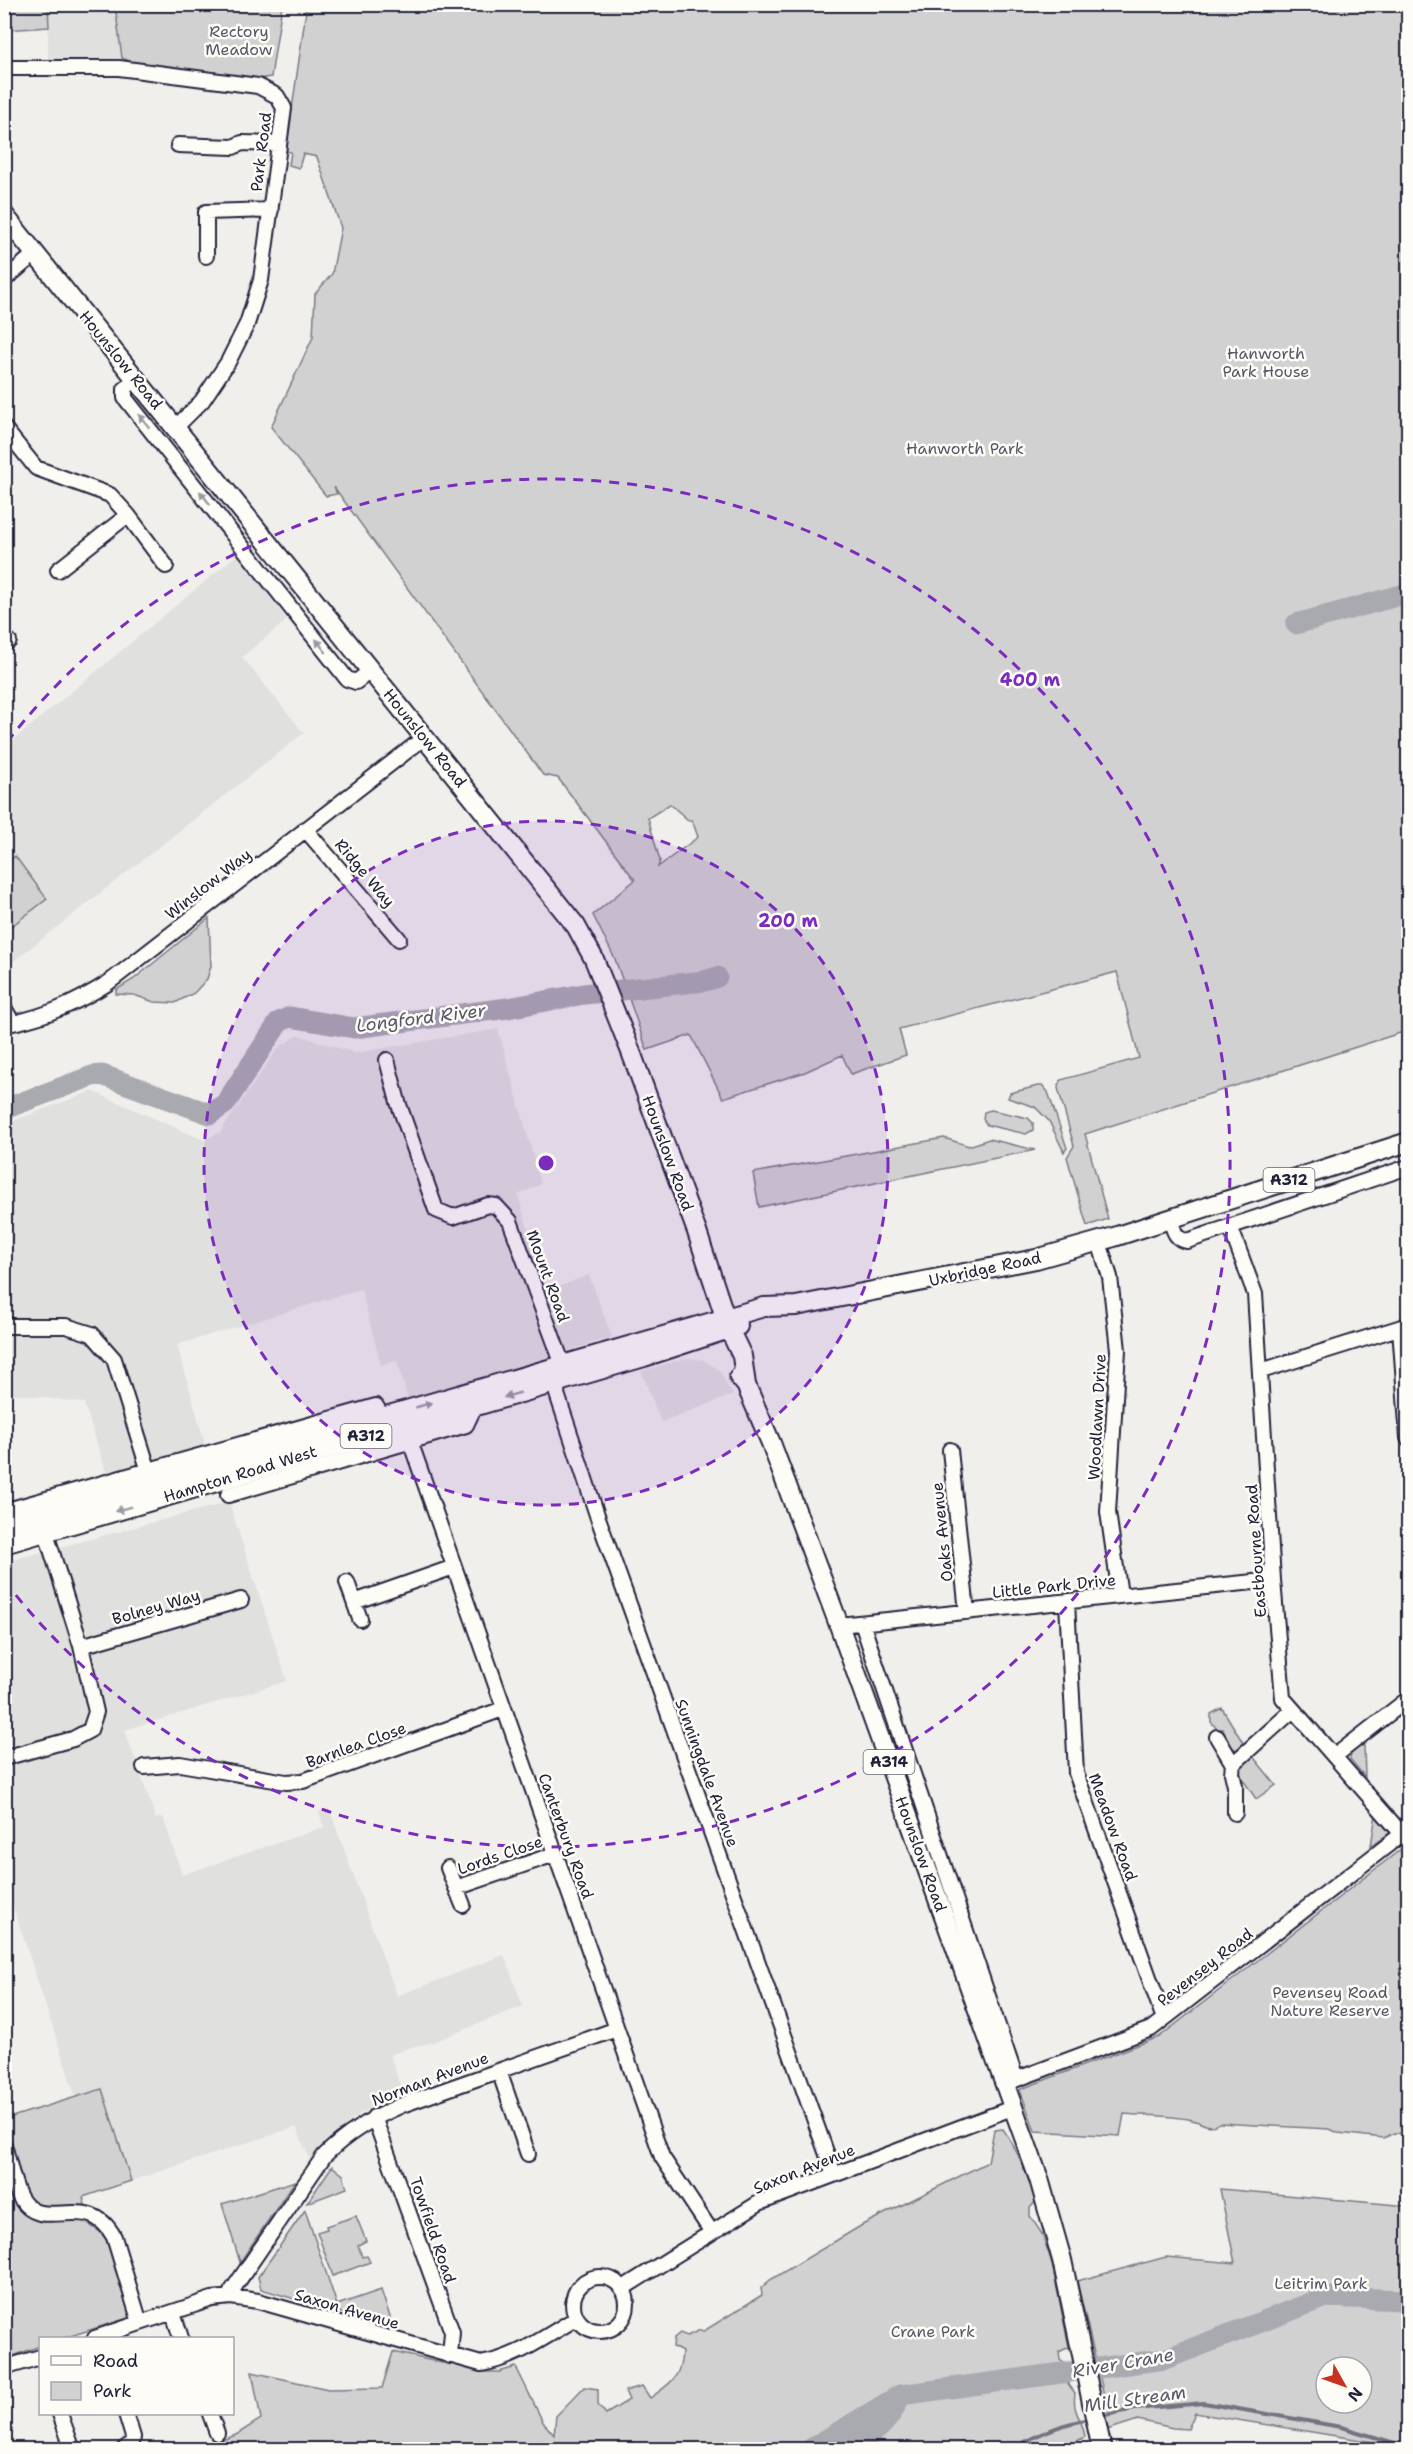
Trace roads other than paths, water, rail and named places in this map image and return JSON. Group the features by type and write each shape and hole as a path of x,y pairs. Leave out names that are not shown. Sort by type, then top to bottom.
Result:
{"main road":[{"name":"Hounslow Road","path":"4,214 254,525 366,674 425,737 569,917 594,959 697,1232 727,1323 728,1354 734,1370 746,1385 771,1443 1010,2081 1012,2108 1039,2179 1062,2260 1102,2450"},
{"name":"Uxbridge Road","path":"727,1323 796,1306 983,1270 1099,1242 1408,1142"},
{"name":"Hampton Road West","path":"387,1431 559,1374 727,1323"},
{"name":"Hampton Road West","path":"4,1526 153,1484 387,1431 476,1406 559,1374"},
{"name":"Hampton Road West","path":"4,1544 46,1533 153,1484"}],"street":[{"name":"Park Road","path":"4,68 119,68 258,86 277,96 284,108 261,280 247,324 228,363 193,413 176,427"},
{"path":"178,145 233,147 242,143 279,144"},
{"path":"206,255 206,212 271,210"},
{"path":"4,280 34,254"},
{"path":"136,377 125,389 125,398 347,680 356,682 366,674"},
{"path":"4,428 36,468 110,495 166,566"},
{"path":"58,570 128,515"},
{"path":"237,539 254,525"},
{"name":"Winslow Way","path":"4,1008 13,1023 45,1016 77,1002 108,983 425,737"},
{"name":"Ridge Way","path":"305,829 399,939"},
{"name":"Mount Road","path":"387,1060 398,1102 436,1210 453,1217 488,1205 496,1206 510,1221 560,1357 559,1374"},
{"path":"1170,1219 1176,1236 1187,1241 1408,1167"},
{"name":"Eastbourne Road","path":"1230,1226 1255,1294 1273,1580 1283,1698 1405,1833"},
{"name":"Woodlawn Drive","path":"1099,1242 1110,1277 1118,1350 1108,1512 1120,1595"},
{"path":"4,1326 66,1326 92,1334 114,1359 153,1484"},
{"path":"1261,1371 1404,1326 1408,1438"},
{"name":"Sunningdale Avenue","path":"559,1374 557,1394 597,1515 834,2174"},
{"name":"Hampton Road West","path":"4,1511 153,1484 376,1407 387,1431 410,1441 466,1425 476,1406"},
{"name":"Hampton Road West","path":"228,1495 387,1431"},
{"name":"Canterbury Road","path":"410,1441 662,2157 711,2231"},
{"name":"Oaks Avenue","path":"950,1450 967,1612"},
{"path":"4,1758 74,1739 90,1730 96,1712 81,1646 46,1533 48,1521 54,1512"},
{"path":"354,1602 454,1567"},
{"name":"Little Park Drive","path":"839,1625 1273,1580"},
{"path":"347,1582 360,1619"},
{"name":"Bolney Way","path":"81,1646 241,1600"},
{"name":"Meadow Road","path":"1067,1602 1076,1773 1164,2019"},
{"path":"862,1623 1010,2081"},
{"path":"1335,1756 1408,1699"},
{"name":"Barnlea Close","path":"144,1767 180,1764 286,1782 303,1781 503,1709"},
{"path":"1233,1764 1293,1710"},
{"path":"1216,1737 1233,1764 1232,1773 1236,1786 1235,1813"},
{"name":"Pevensey Road","path":"1010,2081 1141,2033 1164,2019 1405,1833"},
{"name":"Lords Close","path":"456,1888 555,1854"},
{"name":"Lords Close","path":"448,1868 463,1905"},
{"name":"Norman Avenue","path":"231,2297 234,2287 324,2156 342,2138 374,2117 617,2030"},
{"path":"499,2071 528,2154"},
{"name":"Saxon Avenue","path":"622,2288 759,2203 1012,2108"},
{"name":"Towfield Road","path":"374,2117 452,2332 450,2356"},
{"path":"4,2145 21,2199 30,2208 42,2214 55,2215 85,2212 98,2216 108,2226 114,2236 140,2323"},
{"path":"608,2277 622,2288 627,2305 626,2313 615,2326 607,2330 590,2329 577,2318 573,2300 576,2291 590,2278 608,2277"},
{"name":"Saxon Avenue","path":"102,2337 212,2299 231,2297 258,2301 481,2364 501,2361 577,2318"},
{"path":"173,2313 181,2337"},
{"path":"4,2368 39,2358"},
{"path":"60,2415 73,2450"},
{"path":"123,2450 132,2443 133,2437 126,2415"},
{"path":"210,2415 217,2433"}],"waterway":[{"name":"Longford River","path":"1296,624 1408,593"},
{"name":"Longford River","path":"4,1109 92,1076 102,1075 210,1114 225,1104 279,1022 290,1017 354,1028 508,1008 584,994 705,981 717,977"},
{"name":"River Crane","path":"809,2450 900,2395 1165,2359 1326,2297 1403,2300 1408,2303"},
{"name":"River Crane","path":"847,2450 872,2434 886,2421 900,2395"},
{"name":"Mill Stream","path":"1100,2416 1135,2409 1204,2403 1341,2427 1408,2447"},
{"name":"Mill Stream","path":"1010,2450 1049,2431 1090,2419"}],"park label":[{"name":"Rectory Meadow","path":"239,40"},
{"name":"Hanworth Park House","path":"1266,362"},
{"name":"Hanworth Park","path":"965,448"},
{"name":"Pevensey Road Nature Reserve","path":"1330,2001"},
{"name":"Leitrim Park","path":"1321,2283"},
{"name":"Crane Park","path":"933,2331"}]}
